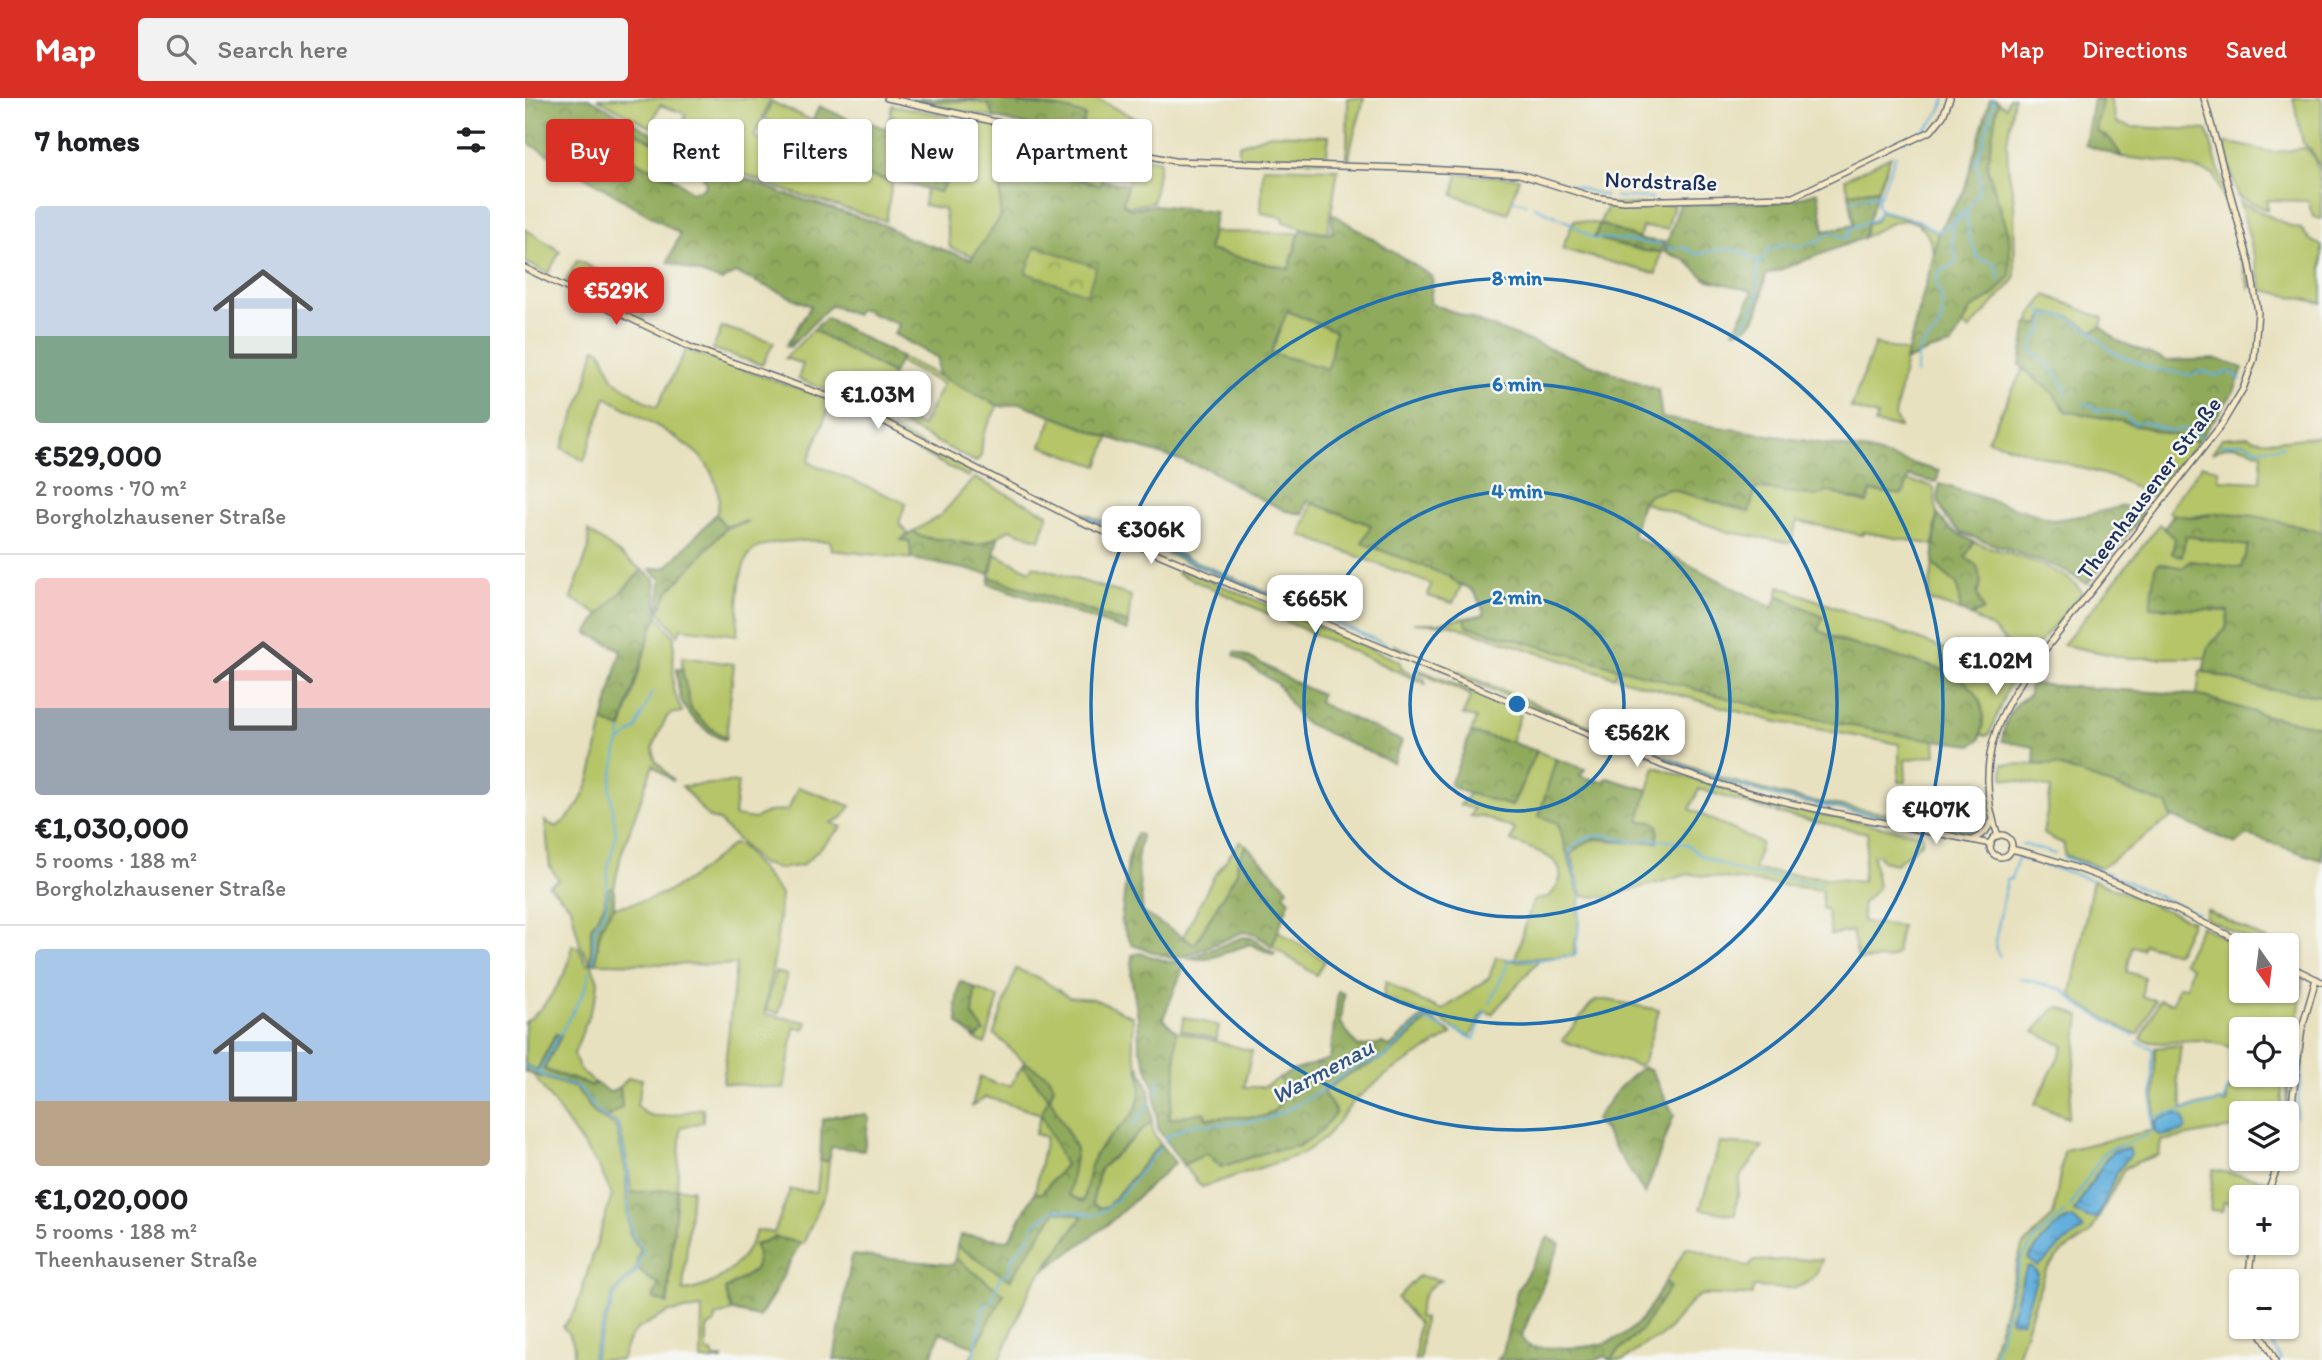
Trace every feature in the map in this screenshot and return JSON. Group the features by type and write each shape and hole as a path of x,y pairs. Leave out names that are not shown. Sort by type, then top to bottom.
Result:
{"main road":[{"name":"Nordstraße","path":"887,98 1174,160 1518,174 1593,197 1624,201 1783,199 1804,194 1931,131 1943,116 1950,98"},
{"name":"Theenhausener Straße","path":"1998,836 1988,796 1990,754 1992,737 2008,702 2030,670 2223,424 2243,389 2254,359 2258,312 2254,278 2204,98"},
{"path":"525,268 692,348 852,405 1077,520 1664,766 1710,784 1779,802 1991,844"},
{"path":"1973,840 1985,832 1993,820"},
{"path":"1998,836 2008,839 2011,849 2008,854 1999,857 1991,850 1991,844 1998,836"},
{"path":"2011,849 2096,875 2229,936"},
{"path":"2292,1101 2302,1028 2319,981 2299,971"},
{"path":"2264,1339 2275,1360"}],"green space":[{"path":"525,98 589,98 626,119 546,119 546,154 525,141"},
{"path":"597,98 771,98 762,119 758,119 754,137 758,139 758,180 744,174 744,119 684,119 686,114 660,105 654,119 648,119 648,126"},
{"path":"902,98 981,103 989,105 995,118"},
{"path":"919,98 998,98 1064,109 1085,116 1084,119 999,119 995,118 989,105 973,100 929,102"},
{"path":"998,98 1095,98 1137,119 1084,119 1085,116 1037,104 1008,102"},
{"path":"1348,98 1364,98 1349,162 1347,157"},
{"path":"2009,98 2014,98 2007,143 2014,200 2015,279 1969,330 1963,326 1970,310 1994,295 2009,234 1987,167 1998,102 2006,107"},
{"path":"2093,98 2110,98 2116,123 2132,127 2207,130 2248,270 2251,286 2249,288 2230,217 2214,174 2168,162 2122,157 2111,140 2096,130 2102,101"},
{"path":"2293,98 2322,98 2322,170 2311,150 2303,143"},
{"path":"1990,99 1998,102 1987,167 2009,234 2010,277 1994,295 1970,310 1952,345 1905,361 1938,231 1964,191"},
{"path":"2093,99 2102,101 2096,130 2111,140 2122,157 2085,145"},
{"path":"772,102 809,119 764,119"},
{"path":"892,105 949,116 948,119 900,119 890,115"},
{"path":"819,106 848,119 813,119"},
{"path":"978,122 992,125 992,182 1001,182 1000,218 974,256 950,248 944,209 924,205 926,189 940,192 946,182 978,182"},
{"path":"634,123 648,131 648,139 634,131"},
{"path":"872,123 886,129 886,179 872,176"},
{"path":"634,131 648,139 648,167 634,160"},
{"path":"1271,134 1329,136 1326,161 1239,160 1239,145"},
{"path":"2223,143 2272,152 2304,148 2310,152 2320,179 2322,219 2313,217 2308,201 2267,200 2267,210 2238,197"},
{"path":"1891,156 1878,189 1849,193 1845,179"},
{"path":"1152,159 1160,161 1153,202 1129,207 1123,204 1128,182 1152,182"},
{"path":"634,160 648,167 648,182 679,182 691,192 703,189 705,182 744,182 744,178 782,193 884,225 908,238 971,259 1000,218 1001,182 1088,182 1100,186 1101,182 1112,182 1127,185 1123,204 1130,209 1155,205 1216,212 1208,250 1289,269 1301,230 1328,234 1332,232 1333,214 1433,277 1430,303 1658,390 1662,418 1869,451 1939,471 1937,481 1934,482 1909,476 1901,495 1871,491 1867,503 1827,491 1817,496 1756,488 1749,512 1670,489 1649,495 1642,502 1633,536 1773,608 1778,595 1823,617 1818,630 1840,641 1951,672 1969,685 1979,700 1983,718 1980,739 1972,745 1899,735 1774,711 1467,626 1465,618 1485,614 1472,590 1449,576 1362,543 1371,525 1308,501 1303,514 1286,511 1208,469 1110,438 1020,403 1003,407 998,405 937,375 938,358 894,334 899,324 859,309 855,315 831,305 790,347 786,346 811,306 736,273 722,281 668,262 680,234 593,182 634,182","holes":["1287,311 1335,331 1328,369 1271,353"]},
{"path":"1263,167 1338,169 1328,232 1313,231 1283,222 1283,217 1261,213"},
{"path":"1458,174 1519,178 1508,213 1453,195"},
{"path":"872,177 892,182 886,221 764,182 872,182"},
{"path":"898,182 946,182 940,192"},
{"path":"1878,189 1863,238 1766,275 1755,318 1743,329 1734,331 1752,291 1706,279 1684,259 1664,252 1680,204 1783,202 1818,192 1824,231 1854,225 1849,193"},
{"path":"2240,202 2301,229 2310,240 2322,246 2322,303 2263,290"},
{"path":"1609,204 1674,205 1667,229 1642,227 1639,239 1600,224 1594,237 1644,251 1661,252 1656,274 1562,249 1574,220 1599,224"},
{"path":"1879,212 1920,222 1938,233 1934,254 1923,228 1907,220 1886,225 1863,238 1867,224 1876,221"},
{"path":"1600,224 1639,239 1664,242 1661,252 1644,251 1594,238"},
{"path":"525,229 560,251 548,274 525,262"},
{"path":"1213,232 1299,233 1289,269 1208,250"},
{"path":"1036,246 1096,267 1087,294 1026,273"},
{"path":"577,260 652,299 642,320 565,283"},
{"path":"2046,295 2103,318 2101,327 2092,331 2071,317 2039,325 2030,323 2031,315"},
{"path":"1287,311 1336,331 1329,369 1270,353"},
{"path":"2045,313 2071,317 2092,331 2101,327 2118,341 2167,361 2217,359 2243,368 2234,391 2198,442 2121,421 2066,411 2053,393 2020,365 2027,323 2039,325"},
{"path":"826,318 901,357 893,374 813,330"},
{"path":"722,327 774,342 762,365 713,349"},
{"path":"813,330 893,374 878,403 885,414 798,379 803,364 785,358"},
{"path":"1875,344 1907,352 1895,417 1900,427 1875,424 1877,416 1851,408"},
{"path":"595,348 601,350 613,379 657,407 686,350 826,398 826,403 830,405 808,462 906,503 899,523 908,534 901,540 909,541 912,559 832,550 830,541 798,541 761,546 752,551 743,567 737,635 681,628 678,635 659,611 668,592 726,528 747,521 725,526 716,514 719,497 717,488 700,456 651,422 606,397 584,461 562,448 584,391"},
{"path":"901,357 998,405 983,435 981,456 976,462 890,418 893,415 922,426 943,384 899,362"},
{"path":"2023,369 2053,393 2066,411 2121,421 2198,442 2156,498 2119,479 1987,440"},
{"path":"833,401 972,471 968,477 831,406"},
{"path":"1053,416 1109,438 1098,466 1041,446"},
{"path":"2248,436 2272,440 2322,436 2322,532 2244,515 2218,513 2181,517 2169,512 2202,465 2219,470 2219,480 2260,482 2262,453 2228,446 2212,453 2222,438"},
{"path":"974,478 1048,514 1040,540 1009,529 978,545 918,536 914,531 941,515"},
{"path":"1908,481 1934,488 1937,514 1934,545 1863,532 1862,535 1797,521 1791,543 1729,532 1642,502 1649,495 1670,489 1748,512 1755,487 1765,490 1827,491 1866,503 1871,491 1904,492"},
{"path":"1940,484 2054,520 2123,506 2145,513 2087,584 2059,568 1962,533 1951,524 1943,512 1938,498"},
{"path":"1312,503 1371,525 1362,543 1449,576 1461,586 1453,603 1428,596 1431,584 1301,535"},
{"path":"1083,513 1278,597 1276,600 1082,517"},
{"path":"2216,513 2255,516 2322,532 2322,696 2265,689 2203,671 2209,646 2226,629 2228,611 2150,607 2155,568 2159,563 2183,568 2190,561 2241,568 2248,546 2186,536 2182,556 2172,554 2175,539 2164,529 2173,514 2196,518"},
{"path":"716,514 726,528 668,592 659,611 661,579 650,569 667,567"},
{"path":"1937,514 1951,530 1974,542 1965,557 1977,566 1981,582 1977,594 1983,610 1971,616 1961,611 1957,584 1933,564"},
{"path":"2160,524 2175,539 2172,553 2185,535 2248,546 2241,568 2191,561 2183,568 2159,563 2151,607 2229,611 2226,629 2209,646 2206,658 2127,658 2063,645"},
{"path":"588,531 642,570 599,615 571,598 589,548"},
{"path":"914,531 926,538 970,545 982,544 998,537 990,574 912,559 909,541 901,540"},
{"path":"1974,542 2050,569 2075,584 2082,593 2022,663 2007,689 1989,735 1981,735 1983,720 1976,693 1953,674 1828,635 1817,630 1822,617 1778,595 1779,586 1960,655 1994,681 2005,641 1992,628 1971,616 1983,610 1977,594 1981,582 1965,557"},
{"path":"995,554 1030,571 1033,566 1131,596 1128,624 990,577"},
{"path":"1933,564 1957,584 1961,611 1928,600"},
{"path":"1180,568 1399,661 1402,669 1424,679 1426,684 1177,573"},
{"path":"642,570 655,579 658,616 652,627 621,729 603,722 621,650 587,633 599,615"},
{"path":"990,577 1128,624 1127,631 989,584"},
{"path":"658,616 674,637 673,689 682,712 670,714 666,718 653,747 655,760 673,780 653,765 621,855 614,888 607,888 605,904 591,928 591,963 598,981 597,994 574,1054 580,1070 595,1083 591,1087 582,1081 559,1077 543,1069 560,1037 556,1034 537,1070 525,1065 525,1022 541,1008 556,988 568,965 572,945 578,947 587,965 590,963 580,945 571,907 549,885 559,880 550,867 545,821 556,827 577,807 589,780 603,722 622,729 652,627"},
{"path":"1465,618 1468,626 1618,668 1615,677 1452,625 1413,623 1438,623"},
{"path":"1394,645 1601,732 1599,735 1394,648"},
{"path":"1235,652 1321,694 1319,703 1402,741 1393,763 1303,722 1277,684 1234,655"},
{"path":"682,657 734,664 726,738 702,721 691,708 684,683"},
{"path":"1621,668 1774,711 1935,740 1936,755 1905,760 1906,782 1899,782 1899,744 1773,721 1618,678"},
{"path":"677,669 682,669 691,709 709,727 726,738 725,740 705,729 686,710 678,688"},
{"path":"1418,669 1518,711 1520,715 1511,742 1471,733 1476,718 1463,715 1471,695 1418,672"},
{"path":"2200,671 2265,689 2322,696 2322,727 2267,716 2197,695"},
{"path":"2032,684 2197,695 2267,716 2322,727 2322,860 2248,835 2236,844 2170,816 2168,805 2056,765 2035,764 2034,747 2002,741 2010,714 2018,703 2029,695"},
{"path":"1471,733 1537,751 1512,806 1464,792 1450,785"},
{"path":"1607,733 1735,782 1797,798 1926,822 1926,825 1781,798 1713,779 1606,738"},
{"path":"1537,751 1556,759 1540,816 1558,823 1580,896 1578,935 1574,941 1574,956 1515,959 1533,900 1549,897 1558,885 1561,875 1552,860 1511,841 1515,829 1483,817 1470,816 1474,809 1460,805 1470,793 1512,806"},
{"path":"1556,759 1585,769 1580,776 1603,782 1607,778 1648,790 1639,819 1641,822 1652,821 1658,825 1657,842 1597,839 1585,843 1571,855 1582,896 1558,823 1539,816"},
{"path":"2003,764 2056,765 2168,805 2172,817 2101,868 2064,855 2064,844 2043,834 2051,788 2003,778"},
{"path":"1655,767 1775,805 1773,812 1699,789 1690,809 1761,843 1754,870 1862,882 1868,833 1776,813 1780,806 1923,835 1922,842 1896,864 1882,861 1879,855 1873,855 1878,888 1862,904 1863,922 1901,926 1896,954 1888,959 1858,960 1852,931 1831,935 1827,910 1822,908 1822,890 1689,874 1607,897 1582,896 1571,854 1584,844 1594,839 1657,842 1639,819"},
{"path":"738,782 734,816 755,819 766,813 788,810 798,787 851,806 842,818 831,823 842,827 803,865 780,869 760,863 718,820 709,818 682,786"},
{"path":"1948,794 1959,811 1970,817 1971,822 1979,821 1984,814 1984,807 1987,809 1988,821 1985,829 1967,833 1930,826 1931,819 1944,820"},
{"path":"1136,834 1141,835 1137,860 1143,913 1195,944 1237,872 1238,859 1246,845 1288,888 1284,894 1290,900 1272,946 1253,933 1243,932 1186,956 1171,958 1132,945 1121,923 1128,860"},
{"path":"1240,841 1246,845 1238,859 1237,872 1195,944 1183,937 1213,878"},
{"path":"733,844 741,846 781,894 776,948 764,1014 807,1022 805,1029 794,1027 784,1089 723,1083 736,965 596,963 600,933 614,907 650,899 679,886"},
{"path":"2093,880 2192,921 2177,953 2144,944 2142,949 2132,946 2127,972 2144,977 2142,997 2155,1000 2139,1034 2132,1033 2078,1003 2071,994"},
{"path":"607,888 614,888 614,907 600,933 596,963 591,963 591,928 605,904"},
{"path":"2207,910 2252,933 2236,933 2205,918"},
{"path":"2201,926 2229,940 2229,1003 2299,1003 2299,977 2303,985 2298,1017 2229,1017 2229,1047 2203,1041 2162,1043 2141,1039 2159,1000 2173,1003 2178,986 2186,987 2191,967 2183,962"},
{"path":"1278,931 1325,961 1316,975 1272,946"},
{"path":"1243,937 1252,938 1275,953 1274,955 1250,944 1208,959 1187,959"},
{"path":"1140,953 1169,962 1178,961 1184,966 1163,1019 1176,1031 1176,1075 1169,1119 1204,1112 1207,1119 1260,1117 1271,1113 1287,1094 1280,1078 1292,1071 1330,1059 1338,991 1344,994 1341,1023 1358,1047 1383,1043 1390,1047 1423,1016 1430,1018 1386,1057 1348,1074 1323,1092 1336,1112 1320,1132 1299,1146 1269,1151 1221,1167 1207,1153 1183,1165 1158,1129 1154,1087 1139,1046 1138,1017 1131,976 1132,955"},
{"path":"1496,957 1516,961 1539,960 1492,1014 1484,1011 1470,1037 1437,1017 1399,1006 1394,1001 1383,998 1386,981 1412,997 1442,1010 1489,978"},
{"path":"1016,969 1039,978 1069,997 1094,999 1133,1017 1133,1046 1142,1085 1135,1113 1094,1156 1083,1203 1069,1195 1076,1149 1050,1098 1042,1114 1065,1165 1041,1194 1035,1192 1046,1137 1035,1134 1041,1114 986,1097 972,1106 980,1077 996,1084 1011,1085 1022,1066 1049,1097 1054,1087 1044,1075 1028,1065 994,1034"},
{"path":"775,972 787,975 779,1013 766,1010"},
{"path":"960,981 975,988 973,1015 984,1031 975,1039 958,1023 956,1004"},
{"path":"975,988 999,998 985,1044 975,1039 984,1031 973,1015"},
{"path":"1597,1000 1659,1010 1644,1061 1638,1066 1562,1041"},
{"path":"2059,1007 2080,1016 2068,1118 2035,1104 2064,1046 2034,1032 2054,1009"},
{"path":"1184,1017 1219,1026 1216,1039 1181,1030"},
{"path":"1430,1018 1452,1034 1387,1074 1354,1101 1325,1138 1302,1154 1202,1187 1183,1165 1207,1153 1221,1167 1269,1151 1299,1146 1336,1112 1323,1092 1348,1074 1386,1057"},
{"path":"1176,1031 1252,1051 1244,1087 1263,1087 1280,1078 1287,1094 1277,1109 1261,1119 1169,1119 1176,1075"},
{"path":"556,1034 561,1036 544,1069 591,1087 595,1083 610,1092 620,1087 622,1107 605,1119 595,1114 576,1088 525,1072 525,1065 537,1070"},
{"path":"2181,1045 2177,1079 2183,1109 2221,1101 2227,1103 2227,1092 2233,1087 2282,1087 2282,1101 2229,1101 2229,1129 2161,1141 2159,1155 2124,1169 2090,1234 2061,1253 2046,1270 2016,1360 1990,1360 2022,1247 2053,1216 2064,1150 2154,1130 2155,1048"},
{"path":"1024,1062 1048,1076 1054,1086 1050,1098 1076,1149 1069,1195 1083,1202 1093,1159 1136,1109 1141,1084 1139,1065 1149,1089 1152,1121 1100,1169 1092,1204 1100,1208 1108,1206 1160,1144 1175,1163 1107,1225 1045,1270 1083,1216 1056,1211 1010,1280 957,1246 960,1235 1009,1240 1035,1192 1041,1194 1065,1165 1041,1114 1049,1098 1022,1066"},
{"path":"1642,1067 1651,1070 1674,1115 1645,1194 1595,1120 1619,1088"},
{"path":"532,1073 576,1088 595,1114 616,1127 626,1172 630,1234 641,1251 637,1258 638,1266 614,1292 591,1360 573,1360 573,1342 563,1327 576,1309 612,1195 600,1169"},
{"path":"628,1078 642,1079 637,1105 650,1115 667,1116 703,1108 703,1122 681,1127 677,1189 692,1189 683,1291 708,1284 729,1271 745,1253 757,1230 774,1233 790,1190 817,1192 820,1160 829,1161 826,1191 803,1244 775,1237 755,1245 758,1254 755,1270 725,1289 732,1311 715,1317 715,1323 707,1328 707,1352 712,1352 714,1358 722,1360 701,1360 702,1308 669,1312 637,1329 629,1339 621,1360 593,1360 616,1293 639,1269 647,1278 659,1284 654,1298 668,1303 677,1190 631,1193 619,1125 607,1117 622,1107 620,1087"},
{"path":"837,1115 866,1115 869,1118 864,1150 831,1147 829,1161 820,1160 822,1120"},
{"path":"1152,1121 1153,1132 1160,1144 1108,1206 1100,1208 1092,1204 1100,1169"},
{"path":"1720,1143 1763,1146 1740,1178 1735,1215 1700,1209"},
{"path":"2213,1170 2266,1180 2264,1185 2229,1185 2229,1203 2224,1202 2222,1211 2210,1210"},
{"path":"677,1189 667,1304 653,1298 659,1284 645,1275 639,1267 638,1257 641,1251 630,1234 627,1193"},
{"path":"1056,1210 1083,1215 1031,1287 1000,1360 969,1360 1003,1294 955,1258 957,1246 1010,1280"},
{"path":"775,1237 800,1243 773,1295 759,1317 732,1311 725,1290 755,1270 758,1254 755,1245"},
{"path":"1548,1237 1560,1244 1522,1335 1525,1343 1531,1347 1588,1347 1614,1340 1627,1333 1642,1319 1665,1282 1670,1287 1642,1329 1609,1360 1605,1356 1596,1360 1497,1360 1503,1352 1517,1291"},
{"path":"1687,1247 1749,1267 1754,1261 1822,1259 1812,1279 1796,1287 1753,1287 1752,1295 1701,1295 1693,1300 1659,1338 1647,1343 1624,1360 1609,1360 1642,1329 1670,1287 1665,1282"},
{"path":"852,1255 953,1265 955,1258 1004,1294 975,1347 940,1332 929,1360 834,1360"},
{"path":"1418,1276 1441,1280 1427,1290 1420,1305 1418,1317 1424,1318 1420,1360 1415,1360 1418,1323 1397,1298"}],"water":[{"path":"2175,1114 2183,1117 2186,1126 2184,1131 2162,1136 2156,1133 2155,1123"},
{"path":"2129,1148 2131,1154 2116,1173 2100,1213 2095,1218 2087,1218 2074,1211 2107,1157 2114,1151"},
{"path":"2073,1218 2083,1229 2038,1266 2028,1259 2054,1229"},
{"path":"2027,1267 2032,1267 2038,1274 2022,1322 2011,1321 2010,1317"}],"waterway":[{"path":"1038,98 1068,101 1084,98"},
{"path":"1903,141 1930,125 1946,98"},
{"path":"1916,374 1919,350 1936,332 1942,319 1942,298 1936,283 1939,272 1953,265 1957,259 1952,240 1955,222 1967,215 1978,191 1980,183 1975,162 1984,140 1990,112 1994,107 1992,98"},
{"path":"1880,196 1896,155"},
{"path":"1477,168 1516,170"},
{"path":"1527,172 1606,196"},
{"path":"1850,201 1879,194 1877,205 1880,210"},
{"path":"1615,197 1652,198"},
{"path":"1512,199 1526,204"},
{"path":"1533,206 1572,224 1593,239 1661,244"},
{"path":"1667,247 1683,247 1697,254 1725,249 1736,250 1755,261 1762,260 1769,249 1791,243 1797,248 1816,242 1832,232 1846,239 1851,228 1875,219 1880,210 1920,221 1936,232 1941,231 1967,208"},
{"path":"1967,217 1968,234 1979,259 1995,263 2000,282"},
{"path":"1741,327 1750,315 1758,294 1757,271 1761,261"},
{"path":"2038,307 2045,316 2042,334 2036,335 2031,351 2053,370 2066,387 2067,394"},
{"path":"2046,315 2070,318 2092,332 2112,352 2149,368 2191,375 2204,371 2216,376 2227,372 2235,374 2241,380"},
{"path":"2083,404 2091,405 2098,411 2106,410 2125,416 2133,423 2144,422 2171,431 2186,429 2201,437"},
{"path":"2221,445 2242,442 2259,449 2283,446"},
{"path":"1084,516 1277,598"},
{"path":"1282,600 1388,645"},
{"path":"620,742 636,729 652,692"},
{"path":"594,962 594,929 606,909 608,868 616,835 610,787 621,731"},
{"path":"1608,736 1713,778 1780,797 1969,832"},
{"name":"Warmenau","path":"1490,1003 1510,959 1539,960 1576,955 1581,895 1569,853 1577,843 1588,837 1605,835 1632,842 1649,839 1669,841 1688,845 1700,855 1740,872 1822,884"},
{"path":"2022,844 2055,854"},
{"path":"2064,857 2099,870"},
{"path":"2000,956 1995,942 2007,880 2011,879 2018,858 2091,880"},
{"path":"2105,872 2198,914"},
{"path":"539,1072 586,988 590,971"},
{"path":"2020,978 2064,990 2078,1005 2134,1036"},
{"name":"Warmenau","path":"1450,1027 1474,1039 1485,1011"},
{"name":"Warmenau","path":"1167,1142 1165,1138 1187,1126 1264,1120 1285,1111 1323,1090 1354,1067 1384,1058 1424,1019 1445,1029"},
{"path":"2298,1101 2306,1033"},
{"path":"2137,1042 2152,1048 2152,1132"},
{"path":"525,1066 548,1078 580,1088 598,1112 618,1126 628,1172 628,1210 632,1235 644,1251 639,1258 639,1267 615,1293 592,1360"},
{"path":"1157,1096 1160,1077"},
{"path":"2153,1117 2225,1101 2226,1092 2230,1087"},
{"path":"1133,1126 1150,1103"},
{"path":"2070,1206 2105,1151 2148,1135"},
{"name":"Warmenau","path":"971,1360 976,1348 983,1308 992,1300 1000,1277 1009,1272 1012,1257 1028,1240 1035,1223 1056,1209 1090,1215 1101,1212 1119,1197 1160,1148"},
{"path":"1994,1360 2021,1259 2035,1239 2065,1212"},
{"path":"2269,1339 2281,1360"}]}
